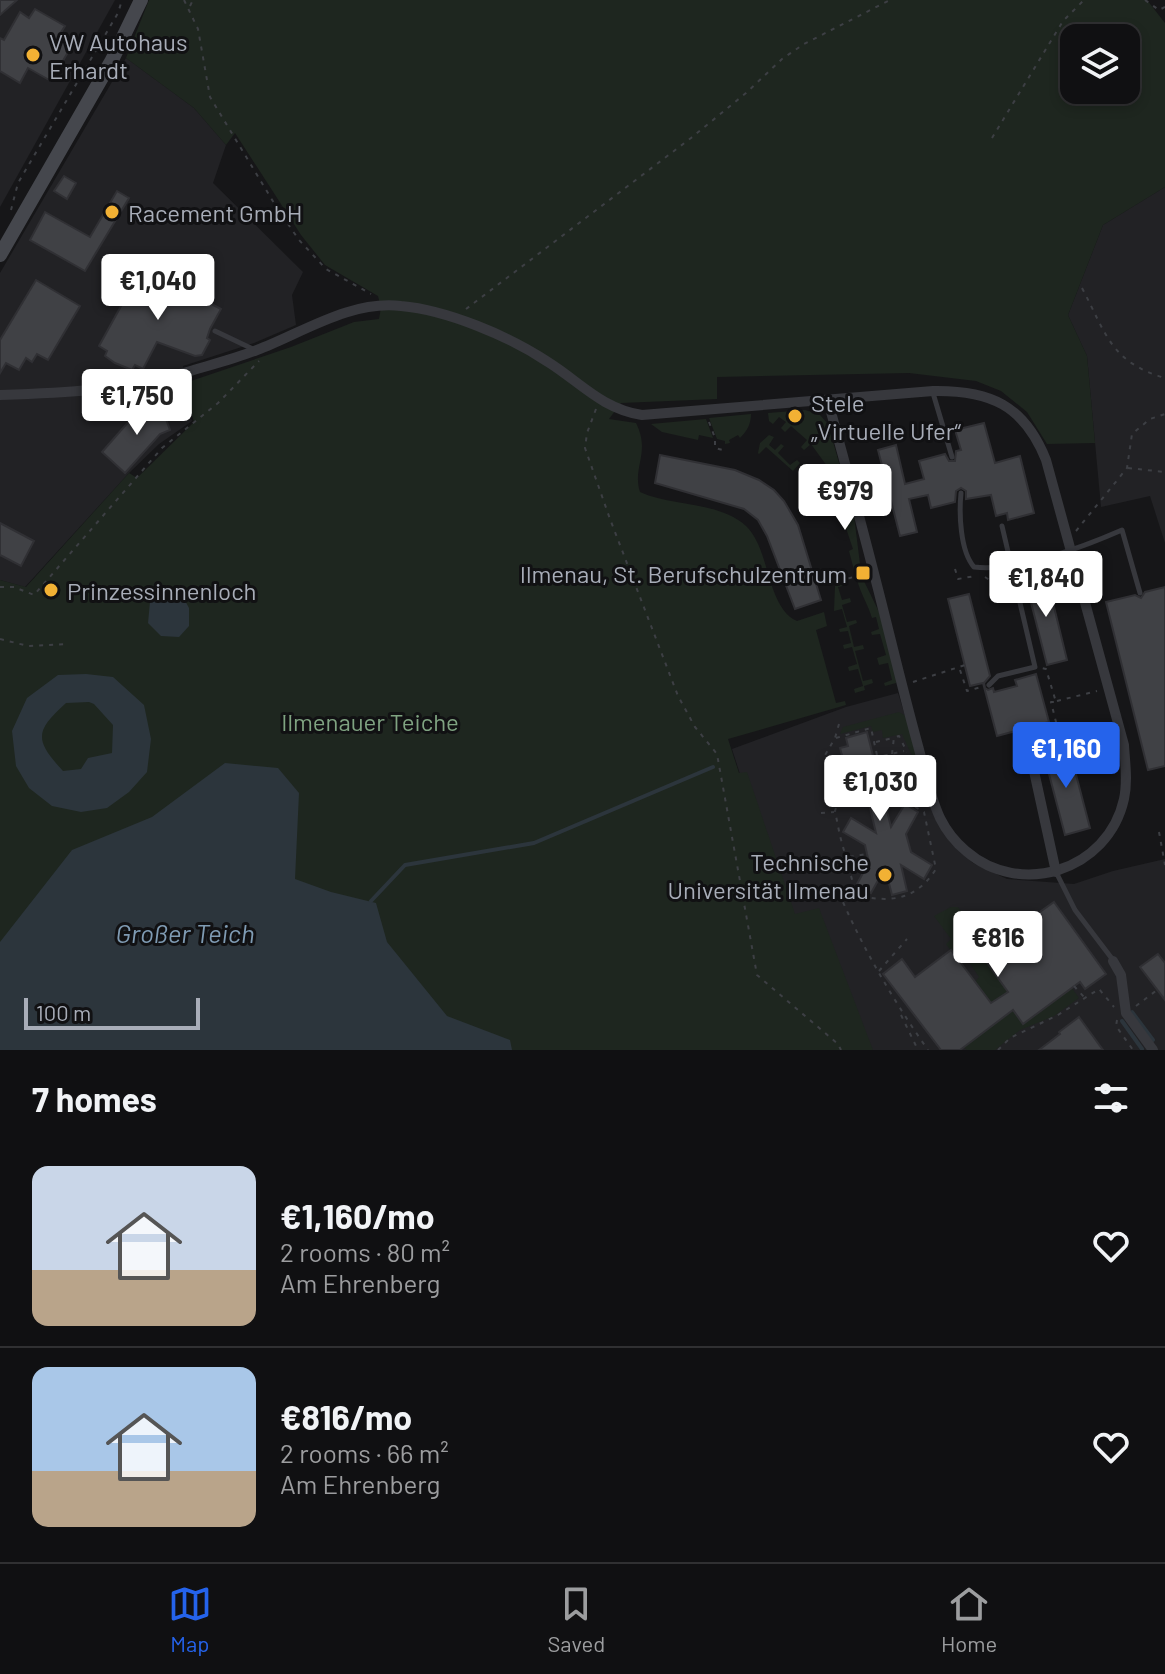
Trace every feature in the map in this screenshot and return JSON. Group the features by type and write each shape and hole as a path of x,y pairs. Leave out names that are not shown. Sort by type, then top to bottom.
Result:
{"main road":[{"path":"0,255 105,73 141,0"}],"street":[{"path":"0,395 114,388 184,373 258,353 337,316 377,305 400,305 458,320 530,351 591,395 630,413 642,415 933,391 966,392 991,398 1026,421 1046,460 1124,745 1124,799 1112,828 1099,845 1075,864 1038,875 1006,873 975,858 950,834 935,805 828,401"},
{"path":"1032,762 1056,872"},
{"path":"1113,961 1121,975 1126,1013 1153,1050"}],"lane":[{"path":"215,331 258,353"},
{"path":"933,391 952,457"},
{"path":"961,493 959,515 969,561 974,567 1012,564 1122,530 1140,593"},
{"path":"989,685 998,676 1035,667 1002,526"},
{"path":"1056,872 1075,910 1113,961"}],"path":[{"path":"16,187 118,13 122,0"},
{"path":"184,0 198,29 210,97 277,208 299,240 326,269 368,292 375,297 377,305"},
{"path":"189,7 193,0"},
{"path":"458,320 467,307 691,138 782,59 804,44 890,0"},
{"path":"992,138 1063,21 1084,0"},
{"path":"1145,0 1159,10 1165,7"},
{"path":"1082,288 1105,336 1124,358 1148,373 1165,378"},
{"path":"0,587 14,587 34,595 162,448 244,378 258,353"},
{"path":"596,409 585,448 678,696 695,727 717,754 757,975 838,1044 841,1050"},
{"path":"1070,546 1127,468 1132,434 1150,419 1165,414"},
{"path":"707,417 715,438 715,448 727,451"},
{"path":"1127,468 1165,472"},
{"path":"955,569 958,579 982,575 997,585"},
{"path":"829,584 861,575"},
{"path":"0,639 28,646 69,644"},
{"path":"902,686 965,665"},
{"path":"1032,762 1027,750 1054,743 1059,734 1046,669 1035,667"},
{"path":"960,668 967,691 977,689"},
{"path":"1052,702 1110,688"},
{"path":"839,724 824,757 838,801 835,811 857,895"},
{"path":"835,738 871,728 886,796"},
{"path":"892,754 894,737"},
{"path":"874,743 902,738 907,751 876,758"},
{"path":"838,801 859,802 886,796 905,801 924,812 936,869 927,883 910,896 886,900 838,892 861,943 918,1050"},
{"path":"821,813 835,811"},
{"path":"1159,832 1165,865"},
{"path":"830,860 867,854"},
{"path":"878,972 907,939"},
{"path":"1074,986 1084,998"},
{"path":"998,1050 1010,1038 1058,1015 1099,989 1118,1012 1116,1026 1133,1050"},
{"path":"1126,1013 1157,990"},
{"path":"898,1008 928,1050"}],"shaded area":[{"path":"0,0 115,0 0,207"},
{"path":"126,58 194,108 226,145 213,183 303,272 292,295 296,325 254,343 183,366 182,395 192,421 159,444 129,473 25,587 0,580 0,273"},
{"path":"1165,187 1165,543 1150,496 1101,507 1087,356 1068,315 1103,225"},
{"name":"Technische Universität Ilmenau","path":"898,693 934,808 950,842 973,863 1007,879 1074,884 1165,859 1165,1050 593,1050 800,962 732,749 846,707"}],"green space":[{"name":"Ilmenauer Teiche","path":"149,0 1147,0 1165,23 1165,187 1103,225 1068,315 1087,356 1095,443 1047,444 1027,412 1001,391 976,381 909,373 717,377 717,399 621,403 609,419 636,423 642,443 638,475 640,492 709,508 735,518 754,536 779,604 787,614 797,621 824,612 827,626 816,630 836,703 845,701 846,705 728,739 739,773 747,772 795,914 819,908 873,1050 0,1050 0,580 26,587 129,473 137,478 194,422 182,384 354,322 379,319 381,308 378,296 325,265 301,235 235,133 226,145 194,108 126,58"},
{"path":"805,410 819,414 828,424 854,516 861,572 855,574 849,551 853,549 844,522 849,520 843,499 834,501 833,498 841,495 829,470 821,474 820,471 827,466 811,444 804,450 801,447 807,440 791,426 785,432 781,428 786,422 779,417 773,424 769,421 768,413"},
{"path":"751,414 748,427 740,438 738,435 725,444 725,441 717,439 709,418"},
{"path":"706,419 713,438 699,435 698,440 662,432 651,424"},
{"path":"769,435 774,437 769,445 775,450 781,444 784,446 778,453 790,465 797,460 800,463 793,471 766,447 758,453 760,443"},
{"path":"862,577 879,612 897,679 896,683 885,686 884,683 892,680 888,663 879,665 877,658 886,655 880,634 872,635 871,632 879,629 858,584 857,579"},
{"path":"846,582 847,585 838,587 842,600 850,598 851,602 842,605 847,622 856,620 857,623 849,626 854,647 863,645 864,649 855,651 863,681 872,679 873,683 855,693 854,689 863,686 858,669 849,671 848,667 857,664 852,647 844,649 843,645 851,643 848,631 840,632 839,629 847,627 842,609 834,611 835,586"},
{"path":"899,712 906,716 920,769 902,734 883,738 882,730 873,732 871,726 840,734 843,727"},
{"path":"1113,734 1117,761 1097,763 1094,736"},
{"path":"951,907 958,907 965,916 953,925 978,958 983,957 1017,985 1003,996 1072,988 1079,998 1054,1016 1020,1030 995,1050 967,1050 964,1047 1002,1018 975,982 979,977 967,959 960,963 946,944 951,939 934,916"}],"water":[{"path":"163,592 181,593 189,608 189,626 179,637 161,636 148,623 150,602"},
{"name":"Prinzessinnenloch","path":"58,675 113,677 144,705 151,739 147,772 129,792 107,808 81,812 52,806 29,788 16,766 12,731 27,698","holes":["66,703 94,704 113,725 112,753 88,758 81,769 63,771 43,743 44,729"]},
{"name":"Großer Teich","path":"225,763 278,768 299,793 295,879 376,903 387,942 447,1016 510,1040 512,1050 0,1050 0,942 72,850 152,817"}],"building":[{"path":"0,0 17,0 0,15"},
{"name":"VW Autohaus Erhardt","path":"35,9 65,26 60,34 74,42 51,81 28,68 20,83 0,71 0,38 4,40 20,12 29,18"},
{"path":"64,176 76,183 67,199 54,191"},
{"path":"117,191 129,198 85,271 30,240 45,212 90,237"},
{"path":"142,268 221,309 210,329 207,338 210,340 202,355 195,356 157,342 143,369 135,365 132,370 105,356 107,351 99,346"},
{"path":"36,280 80,306 48,360 37,354 32,362 26,358 19,370 6,363 0,373 0,340"},
{"path":"160,403 170,430 160,434 125,473 102,452 137,412"},
{"path":"984,423 995,463 1020,456 1034,513 1008,520 1007,513 996,516 991,495 966,499 966,491 961,488 956,491 955,502 931,508 928,495 909,499 917,532 900,536 891,501 883,503 880,491 888,489 878,450 896,445 905,484 924,479 919,461 945,454 949,461 955,461 956,451 961,450 955,430"},
{"path":"660,455 735,470 774,490 798,525 821,600 795,609 767,536 758,520 744,509 655,483"},
{"path":"0,523 34,541 21,566 0,555"},
{"path":"1046,574 1067,660 1047,665 1025,579"},
{"path":"1165,587 1165,766 1148,770 1106,602 1135,595 1141,598 1145,592"},
{"path":"969,594 990,676 984,683 985,688 993,688 994,692 1017,686 1015,680 1036,674 1049,722 997,736 983,683 970,686 948,599"},
{"path":"867,732 891,827 905,804 918,812 906,834 911,852 932,865 924,879 901,865 907,891 892,895 885,868 871,893 857,884 869,862 865,845 843,832 851,818 876,833 866,791 861,793 858,783 850,785 840,748 848,746 846,738"},
{"path":"1068,744 1090,828 1065,835 1043,751"},
{"path":"1054,902 1106,974 1085,989 1080,982 1023,1024 1013,1010 960,1050 941,1050 883,974 902,959 915,977 951,950 991,1003 1008,992 975,946 1018,914 1024,923"},
{"path":"1158,954 1165,963 1165,1000 1140,967"},
{"path":"1079,1017 1103,1050 1039,1050 1059,1032"}],"waterway":[{"path":"371,901 405,865 534,843 713,767"},
{"path":"1132,1012 1153,1040"},
{"path":"1122,1021 1142,1049"}],"place":[{"name":"VW Autohaus Erhardt","path":"33,55"},
{"name":"Racement GmbH","path":"112,212"},
{"name":"Stele „Virtuelle Ufer“","path":"795,416"},
{"name":"Ilmenau, St. Berufschulzentrum","path":"863,573"},
{"name":"Prinzessinnenloch","path":"51,590"},
{"name":"Technische Universität Ilmenau","path":"885,875"}]}
